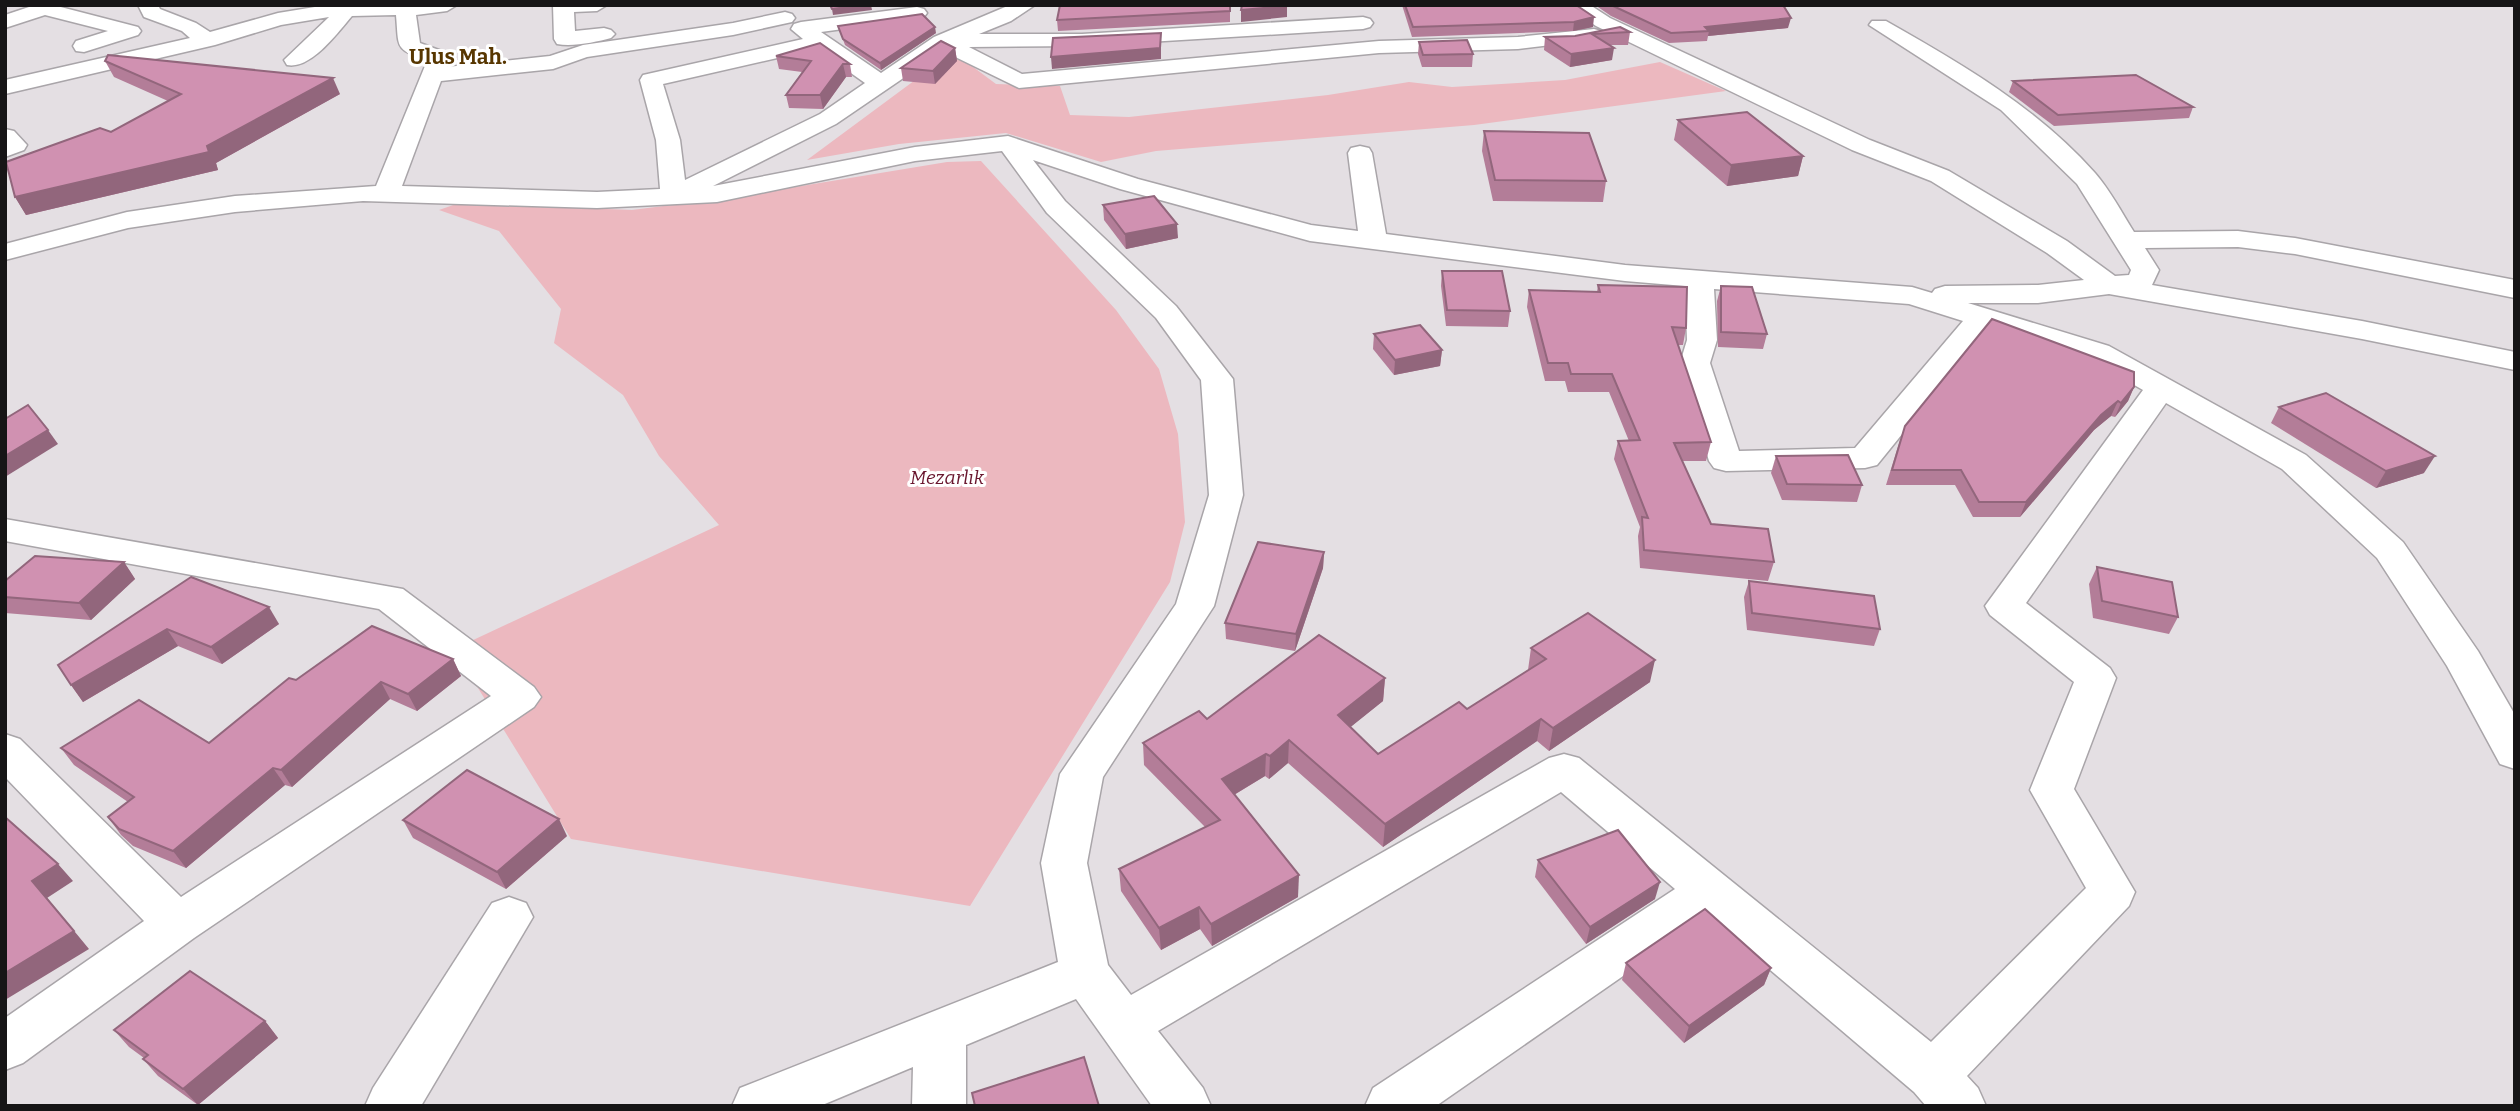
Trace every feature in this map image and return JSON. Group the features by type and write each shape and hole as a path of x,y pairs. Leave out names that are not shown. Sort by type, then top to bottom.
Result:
{"street":[{"path":"148,5 151,13 189,27 207,40"},
{"path":"5,87 70,67 207,40 278,19 332,7 447,5"},
{"path":"597,5 564,6 565,39 914,9 947,40 1019,81 1379,47 1573,40 1621,30"},
{"path":"674,196 828,119 947,40 1004,17 1025,5"},
{"path":"1575,5 1621,30 1861,145 1940,176 2057,247 2110,286 2362,330 2515,361"},
{"path":"5,22 44,9 78,10 114,6"},
{"path":"296,60 322,38 332,7"},
{"path":"386,194 439,58 410,47 404,7"},
{"path":"5,69 70,67 131,31 78,10"},
{"path":"432,75 553,62 583,51 788,21 881,83"},
{"path":"674,196 668,141 651,80 788,21"},
{"path":"947,40 1082,40 1363,23"},
{"path":"5,252 127,220 273,201 363,193 597,200 717,194 915,154 1008,143 1129,184 1310,233 1625,273 1912,296 2038,294 2140,282 2145,270 2087,179 2009,105 1959,71 1879,26"},
{"path":"5,136 15,145 5,150"},
{"path":"1008,143 1056,207 1166,312 1217,379 1226,495 1195,606 1082,774 1063,863 1084,973 1184,1106"},
{"path":"1360,153 1374,241"},
{"path":"2126,240 2238,239 2295,246 2515,289"},
{"path":"1699,279 1702,340 1695,363 1726,461 1865,458 1983,317"},
{"path":"1912,296 2098,352 2294,462 2390,550 2463,661 2515,753"},
{"path":"1123,1025 1564,770 1946,1091 2112,892 2052,790 2096,678 2004,606 2161,387"},
{"path":"5,530 390,598 520,697 177,924 5,1047"},
{"path":"5,750 177,924"},
{"path":"1392,1106 1709,891"},
{"path":"392,1106 509,917"},
{"path":"759,1106 1084,973"},
{"path":"939,1106 940,1032"}],"green space":[{"path":"953,52 996,84 1060,86 1070,115 1129,117 1328,95 1409,82 1452,87 1565,80 1660,62 1726,91 1474,125 1156,151 1101,162 1006,133 899,144 807,160"},
{"name":"Mezarlık","path":"981,161 1116,310 1159,369 1178,434 1185,522 1170,582 970,906 571,839 454,649 719,525 659,456 623,395 554,343 561,309 499,231 439,210 459,203 632,210 734,197 947,162"}],"building":[{"path":"830,5 861,5 832,9"},
{"path":"1060,5 1230,5 1230,11 1057,20"},
{"path":"1242,5 1287,5 1287,6 1241,10"},
{"path":"1405,5 1576,5 1594,17 1574,22 1413,27"},
{"path":"1611,5 1783,5 1791,18 1705,27 1709,31 1671,33"},
{"path":"922,14 935,27 880,63 843,39 838,26"},
{"path":"1620,27 1630,32 1592,34 1614,48 1571,54 1545,37 1575,36"},
{"path":"1161,33 1160,48 1051,57 1053,38"},
{"path":"1467,40 1473,54 1423,55 1419,42"},
{"path":"941,41 955,48 933,71 901,68"},
{"path":"820,43 850,64 843,64 820,95 786,95 811,61 776,56"},
{"path":"108,55 333,78 207,146 209,152 15,197 6,162 100,128 111,132 181,94 105,61"},
{"path":"2136,75 2193,107 2058,115 2013,81"},
{"path":"1747,112 1803,156 1731,165 1678,120"},
{"path":"1484,131 1589,133 1606,181 1495,180"},
{"path":"1154,196 1177,224 1125,234 1103,205"},
{"path":"1442,271 1502,271 1510,311 1447,310"},
{"path":"1598,285 1687,287 1686,328 1672,327 1711,442 1674,443 1711,524 1768,529 1774,562 1644,550 1642,517 1648,518 1618,441 1640,440 1612,374 1571,374 1568,363 1548,363 1529,290 1600,292"},
{"path":"1721,286 1752,287 1767,334 1721,332"},
{"path":"1992,319 2134,372 2134,387 2121,403 2118,401 2101,415 2026,502 1979,502 1961,470 1892,470 1905,426"},
{"path":"1420,325 1442,350 1395,360 1374,334"},
{"path":"2326,393 2435,456 2386,471 2279,407"},
{"path":"28,405 48,430 5,456 5,419"},
{"path":"1848,455 1862,485 1787,484 1776,456"},
{"path":"1258,542 1324,552 1296,634 1225,623"},
{"path":"35,556 124,562 79,603 5,597 5,581"},
{"path":"2097,567 2172,582 2178,617 2102,601"},
{"path":"191,577 269,607 211,647 167,629 71,685 58,665"},
{"path":"1749,581 1874,596 1880,629 1752,613"},
{"path":"1588,613 1655,660 1553,728 1541,719 1385,824 1289,740 1270,756 1266,754 1222,779 1299,875 1211,924 1199,907 1159,928 1119,869 1220,820 1143,743 1199,711 1207,719 1319,635 1385,678 1338,715 1378,754 1459,702 1467,709 1546,659 1531,648"},
{"path":"372,626 453,659 408,694 381,682 281,770 273,768 173,851 119,829 108,817 134,797 61,748 139,700 209,743 289,678 296,680"},
{"path":"467,770 559,819 497,872 403,820"},
{"path":"5,817 58,864 32,881 74,931 5,973"},
{"path":"1618,830 1660,882 1590,927 1538,860"},
{"path":"1705,909 1771,968 1689,1026 1626,963"},
{"path":"190,971 265,1021 183,1089 143,1059 148,1055 114,1030"},
{"path":"1084,1057 1099,1106 975,1106 972,1093"}],"district":[{"name":"Ulus Mah.","path":"458,57"}]}
